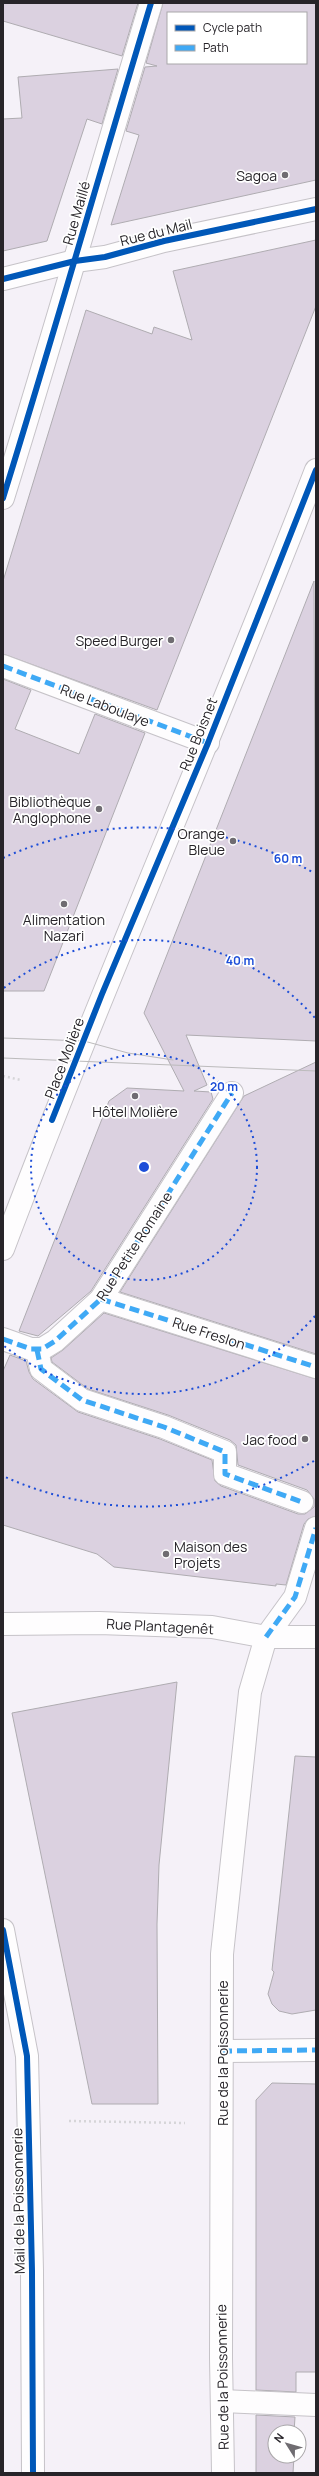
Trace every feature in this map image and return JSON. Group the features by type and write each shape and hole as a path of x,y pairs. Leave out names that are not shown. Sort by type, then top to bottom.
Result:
{"street":[{"name":"Rue Maillé","path":"3,498 151,3"},
{"name":"Rue du Mail","path":"3,279 75,261 105,257 164,241 316,209"},
{"name":"Rue Boisnet","path":"98,1005 208,744 316,470"},
{"name":"Rue Laboulaye","path":"3,666 208,744"},
{"name":"Place Molière","path":"3,1249 98,1005"},
{"name":"Rue Petite Romaine","path":"37,1350 55,1342 102,1300 232,1093"},
{"name":"Rue Freslon","path":"102,1300 316,1367"},
{"path":"3,1339 37,1350 41,1369 82,1400 164,1427 225,1452 225,1474 302,1502"},
{"name":"Rue de la Poissonnerie","path":"223,2473 222,1954 225,1922 250,1692 266,1637 295,1597 316,1528"},
{"name":"Rue Plantagenêt","path":"3,1624 99,1622 205,1627 266,1637 316,1637"},
{"name":"Mail de la Poissonnerie","path":"3,1930 27,2056 32,2271 34,2473"},
{"path":"222,2051 316,2050"},
{"path":"222,2400 316,2405"}],"path":[{"path":"3,1076 20,1080"},
{"path":"69,2121 185,2123"}],"building":[{"path":"3,3 138,3 122,56 3,21"},
{"path":"163,3 316,3 316,180 111,225 139,135 126,131 145,67 157,66 146,63"},
{"path":"118,69 102,124 87,119 47,241 3,251 3,119 22,118 18,77"},
{"path":"316,240 316,306 157,710 3,654 3,581 86,310 152,334 154,327 192,340 173,271"},
{"path":"314,581 316,1041 186,1035 207,1085 194,1091 211,1092 213,1099 91,1291 38,1336 19,1331 109,1101 127,1088 184,1091 144,1013"},
{"path":"3,679 31,690 15,729 79,754 95,714 145,733 44,991 3,991"},
{"path":"316,1062 316,1354 120,1292 244,1096"},
{"path":"104,1313 316,1379 316,1516 308,1519 304,1524 286,1585 276,1584 276,1586 114,1567 97,1554 3,1525 3,1371 10,1355 26,1361 33,1379 78,1412 160,1439 212,1460 215,1481 221,1486 298,1514 305,1514 314,1507 314,1499 307,1490 238,1465 236,1445 230,1440 168,1415 88,1389 52,1362 51,1358 63,1350"},
{"path":"177,1682 159,1865 157,1924 158,2104 92,2104 12,1713"},
{"path":"295,1756 316,1757 316,2010 292,2014 279,2011 272,2004 268,1994 274,1972 272,1970"},
{"path":"272,2083 316,2084 316,2372 296,2372 296,2392 256,2390 256,2100"},
{"path":"256,2415 295,2417 295,2424 267,2424 267,2464 294,2464 293,2473 256,2473"}],"tram line":[{"path":"3,1038 84,1041 128,1053 173,1060"},
{"path":"3,1058 316,1071"}],"marked path":[{"path":"3,666 208,743"},
{"path":"3,1339 31,1349 42,1349 55,1341 101,1299 232,1093"},
{"path":"101,1299 316,1367"},
{"path":"37,1350 41,1369 82,1400 164,1427 225,1452 225,1474 302,1502"},
{"path":"266,1637 295,1597 316,1528"},
{"path":"222,2051 316,2050"}],"cycle path":[{"path":"3,498 151,3"},
{"path":"3,279 75,261 105,257 164,241 316,209"},
{"path":"52,1120 102,994 208,743 316,470"},
{"path":"3,1930 27,2056 32,2271 33,2473"}],"place":[{"name":"Sagoa","path":"285,175"},
{"name":"Speed Burger","path":"171,640"},
{"name":"Bibliothèque Anglophone","path":"99,809"},
{"name":"Orange Bleue","path":"233,841"},
{"name":"Alimentation Nazari","path":"64,904"},
{"name":"Hôtel Molière","path":"135,1096"},
{"name":"Jac food","path":"305,1439"},
{"name":"Maison des Projets","path":"166,1554"}]}
